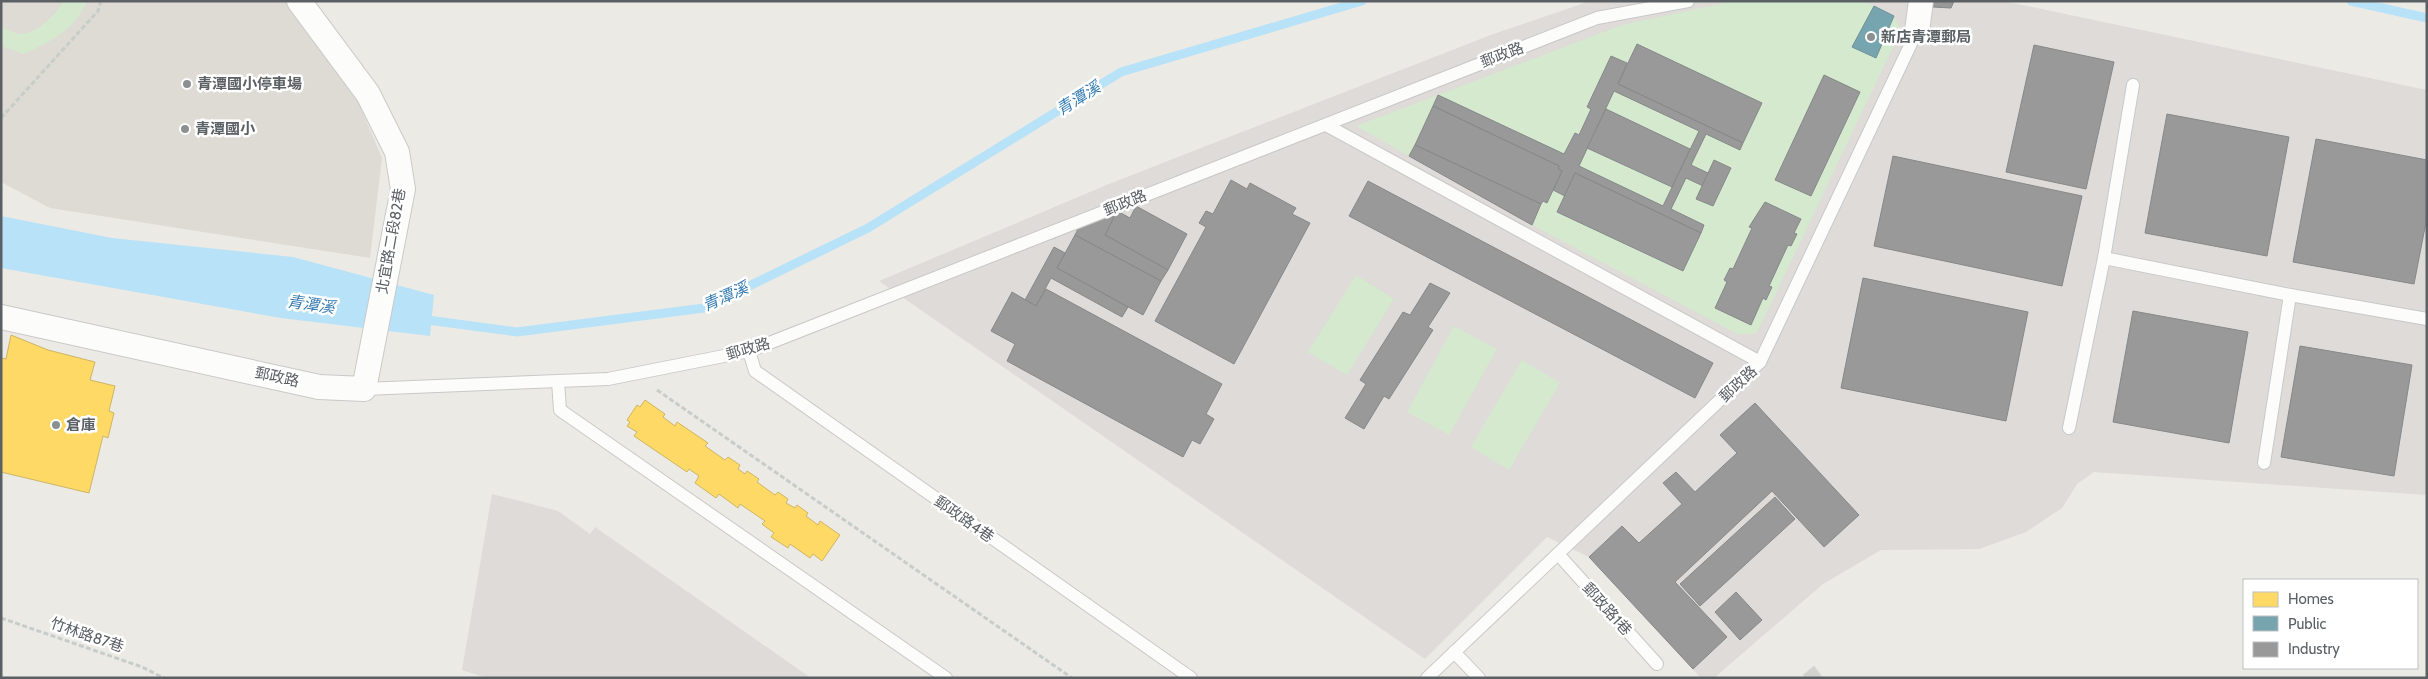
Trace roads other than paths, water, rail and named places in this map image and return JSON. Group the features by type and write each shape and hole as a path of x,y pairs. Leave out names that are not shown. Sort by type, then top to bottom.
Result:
{"street":[{"name":"北宜路二段82巷","path":"299,1 368,94 397,152 402,189 388,254 364,389"},
{"name":"郵政路","path":"1917,31 1921,1"},
{"name":"郵政路","path":"1,317 319,387 364,389"}],"lane":[{"name":"郵政路","path":"364,389 608,379 749,351 1597,18 1688,1"},
{"name":"郵政路","path":"1427,678 1760,362 1917,31"},
{"path":"2069,428 2104,258 2133,85"},
{"path":"1326,124 1760,362"},
{"path":"2104,258 2290,295 2427,319"},
{"path":"2264,463 2290,295"},
{"name":"郵政路4巷","path":"749,351 755,371 1191,678"},
{"path":"558,381 560,410 946,678"},
{"name":"郵政路1巷","path":"1558,554 1657,664"},
{"path":"1454,652 1479,678"}],"water":[{"path":"1,216 112,238 293,257 434,295 430,336 281,318 1,268"}],"waterway":[{"name":"青潭溪","path":"420,319 517,332 704,308 868,228 1121,72 1362,1"},
{"name":"青潭溪","path":"2351,1 2427,18"}],"place":[{"name":"新店青潭郵局","path":"1871,37"},
{"name":"青潭國小停車場","path":"187,84"},
{"name":"青潭國小","path":"185,129"},
{"name":"倉庫","path":"56,425"}]}
